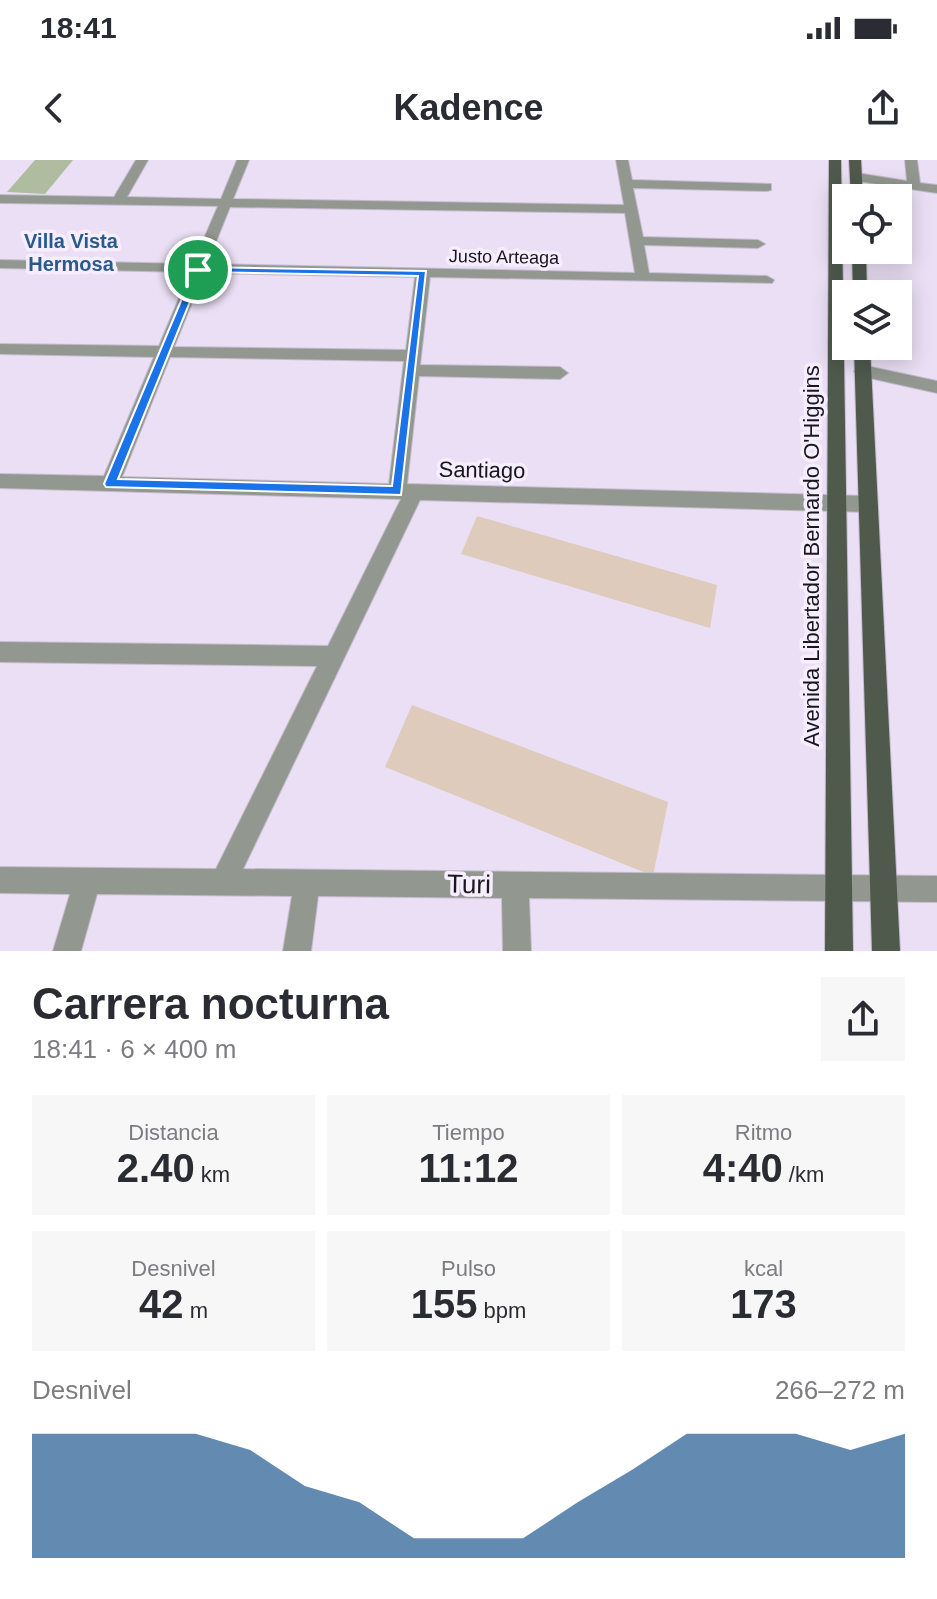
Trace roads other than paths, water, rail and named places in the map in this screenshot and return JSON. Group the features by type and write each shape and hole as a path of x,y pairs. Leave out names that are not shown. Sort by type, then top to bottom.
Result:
{"main road":[{"name":"Avenida Libertador Bernardo O'Higgins","path":"835,160 839,951"},
{"path":"855,160 857,184"},
{"path":"862,360 886,951"}],"street":[{"path":"118,201 142,160"},
{"path":"110,484 243,160"},
{"path":"622,160 643,277"},
{"path":"911,160 914,186"},
{"path":"857,177 937,189"},
{"path":"626,184 767,187"},
{"path":"0,199 629,209"},
{"path":"637,241 758,244"},
{"name":"Justo Arteaga","path":"0,264 767,280"},
{"path":"223,882 334,656 405,492 412,363 423,273"},
{"path":"0,349 164,352 560,373"},
{"path":"862,371 937,387"},
{"name":"Santiago","path":"0,481 867,504"},
{"path":"0,652 334,656"},
{"name":"Turi","path":"0,880 937,889"},
{"path":"67,951 87,881"},
{"path":"297,951 307,883"},
{"path":"515,885 517,951"}],"district":[{"name":"Villa Vista Hermosa","path":"71,252"}]}
